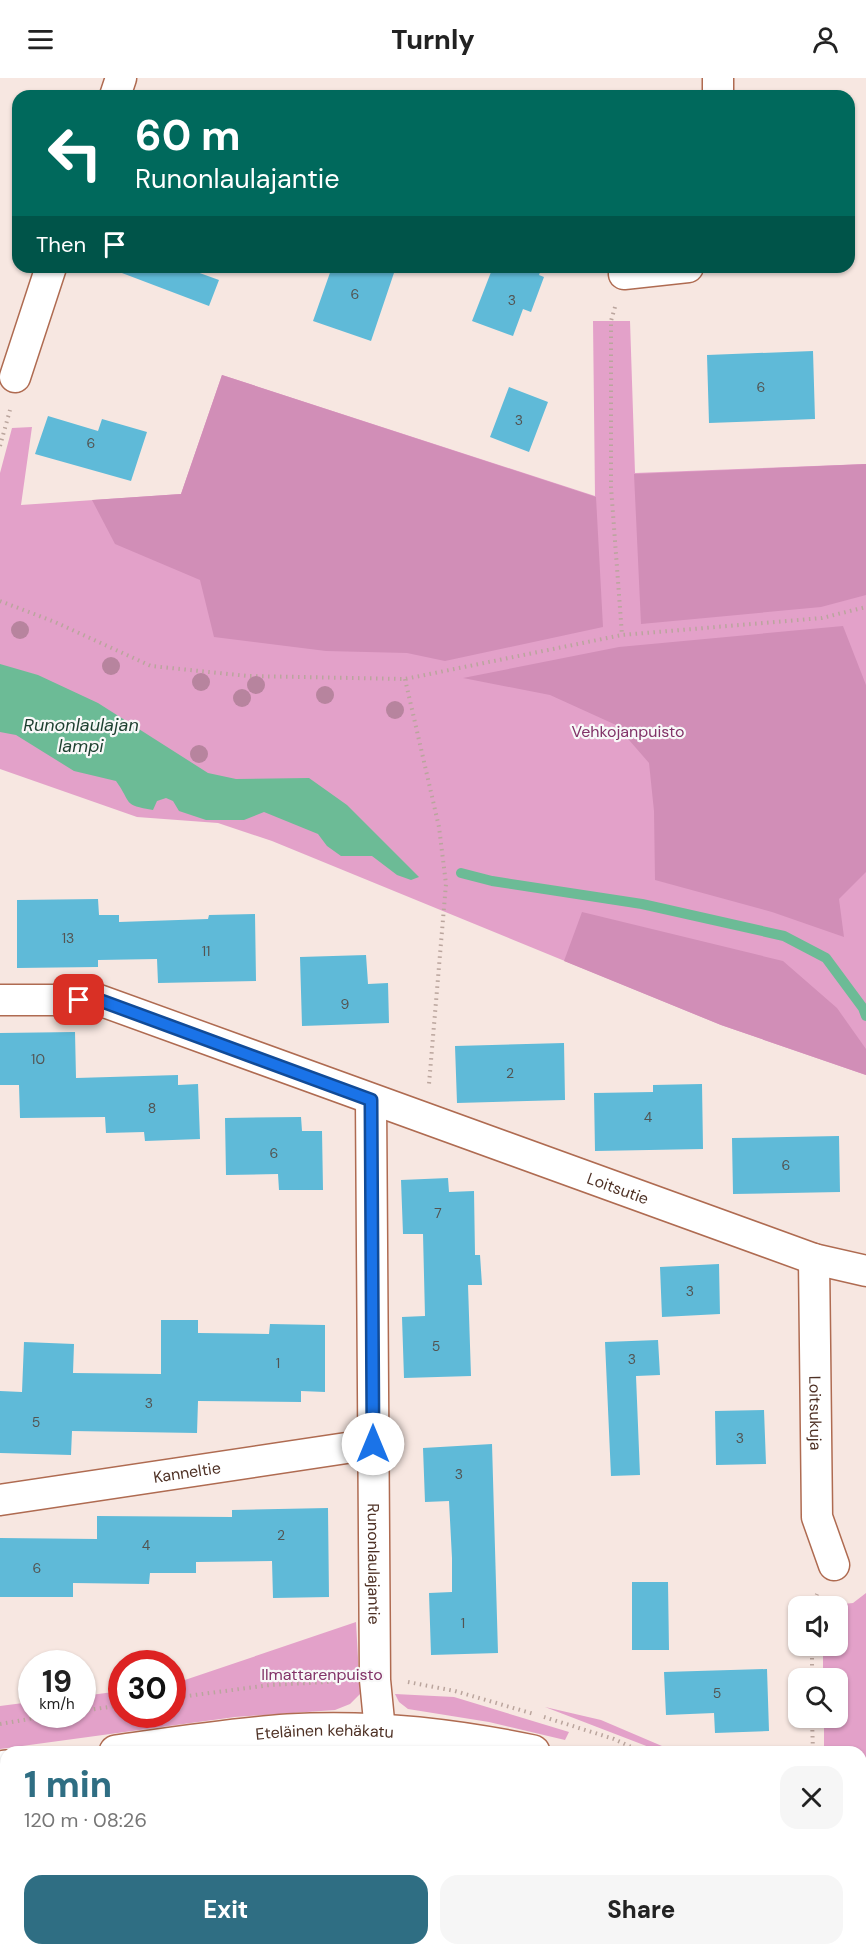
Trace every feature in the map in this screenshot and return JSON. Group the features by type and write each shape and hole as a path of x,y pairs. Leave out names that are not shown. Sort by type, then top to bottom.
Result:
{"street":[{"path":"15,377 49,273"},
{"path":"624,274 633,273"},
{"path":"0,1000 99,1000 371,1100"},
{"name":"Loitsutie","path":"371,1100 814,1258 866,1271"},
{"name":"Runonlaulajantie","path":"371,1100 375,1680 380,1731"},
{"name":"Loitsukuja","path":"814,1258 817,1517 834,1565"},
{"name":"Kanneltie","path":"0,1500 373,1444"},
{"name":"Eteläinen kehäkatu","path":"165,1746 288,1731 380,1731 503,1746"}],"path":[{"path":"622,635 611,487 611,321 624,274"},
{"path":"0,601 56,622 151,666 248,676 405,679 622,635 822,618 866,607"},
{"path":"405,679 439,827 446,884 426,1120"},
{"path":"0,1724 18,1721"},
{"path":"812,1728 813,1746"}],"green space":[{"name":"Vehkojanpuisto","path":"593,321 630,321 635,473 866,464 866,1075 721,1025 272,841 218,823 137,817 0,769 0,473 12,428 32,427 21,505 181,494 222,375 595,496"},
{"path":"222,375 596,497 603,627 445,661 407,653 326,651 214,637 200,580 115,544 92,500 181,494"},
{"path":"866,464 866,595 821,607 641,624 634,474"},
{"path":"843,626 866,685 866,872 839,899 844,937 772,912 655,880 654,811 649,763 616,725 550,695 463,678 619,647"},
{"path":"582,912 783,961 837,1008 866,1049 866,1075 721,1025 564,961"},
{"path":"866,1593 866,1746 824,1746 824,1728 848,1728 848,1668 823,1668 823,1656 848,1656 848,1604 853,1603"},
{"name":"Ilmattarenpuisto","path":"356,1622 360,1694 350,1704 335,1710 235,1717 186,1724 186,1680"},
{"name":"Ilmattarenpuisto","path":"108,1693 108,1728 154,1728 22,1746 0,1746 0,1706 18,1704 18,1728 96,1728 96,1694"},
{"path":"395,1694 454,1697 569,1732 565,1740 489,1722 408,1709 399,1702"},
{"path":"545,1707 601,1720 662,1746 646,1746"}],"water":[{"name":"Runonlaulajan lampi","path":"0,664 38,675 98,703 208,773 236,779 309,778 347,805 419,877 411,880 397,875 372,856 341,856 327,846 318,834 264,812 244,820 206,820 179,811 173,801 166,798 157,801 153,810 132,804 116,781 74,771 16,735 0,732"}],"building":[{"path":"122,273 200,273 219,280 209,306"},
{"path":"330,273 394,273 371,341 313,321"},
{"path":"491,273 540,273 539,275 544,277 531,312 523,309 513,336 472,321"},
{"path":"813,351 815,419 709,423 707,355"},
{"path":"509,387 548,402 529,452 490,437"},
{"path":"48,416 98,431 102,419 147,432 131,481 35,454"},
{"path":"98,899 99,915 119,915 119,922 208,919 209,915 255,914 256,981 158,983 157,959 98,960 98,967 17,968 17,900"},
{"path":"366,955 368,984 388,983 389,1023 302,1026 300,957"},
{"path":"75,1032 76,1078 178,1075 178,1085 198,1084 200,1139 145,1141 144,1132 106,1133 105,1117 20,1118 19,1085 0,1085 0,1033"},
{"path":"564,1043 565,1100 457,1103 455,1046"},
{"path":"702,1084 703,1149 595,1151 594,1093 653,1092 653,1085"},
{"path":"301,1117 302,1131 322,1131 323,1190 279,1190 278,1174 226,1175 225,1118"},
{"path":"839,1136 840,1192 733,1194 732,1138"},
{"path":"448,1178 449,1192 474,1191 475,1255 480,1255 482,1285 468,1285 471,1376 404,1378 402,1317 425,1316 423,1234 403,1234 401,1180"},
{"path":"719,1264 720,1314 662,1317 660,1267"},
{"path":"161,1320 198,1320 198,1333 269,1334 270,1324 325,1325 325,1392 301,1391 301,1402 198,1401 197,1433 72,1431 71,1455 0,1453 0,1391 22,1392 24,1342 74,1344 73,1373 161,1374"},
{"path":"658,1340 660,1375 636,1376 640,1475 611,1476 605,1342"},
{"path":"764,1410 766,1464 716,1465 715,1411"},
{"path":"492,1444 498,1653 431,1655 429,1593 452,1592 452,1558 449,1501 425,1502 423,1448"},
{"path":"328,1508 329,1597 273,1598 272,1561 196,1562 196,1573 150,1573 149,1584 73,1583 73,1597 0,1597 0,1538 97,1539 97,1516 232,1517 232,1510"},
{"path":"632,1582 668,1582 669,1650 632,1650"},
{"path":"767,1669 769,1731 715,1733 714,1713 666,1715 664,1672"}],"waterway":[{"path":"461,873 492,881 642,904 784,936 826,958 863,1008 866,1016"}],"route":[{"path":"79,1000 99,1000 371,1100 373,1444"}]}
